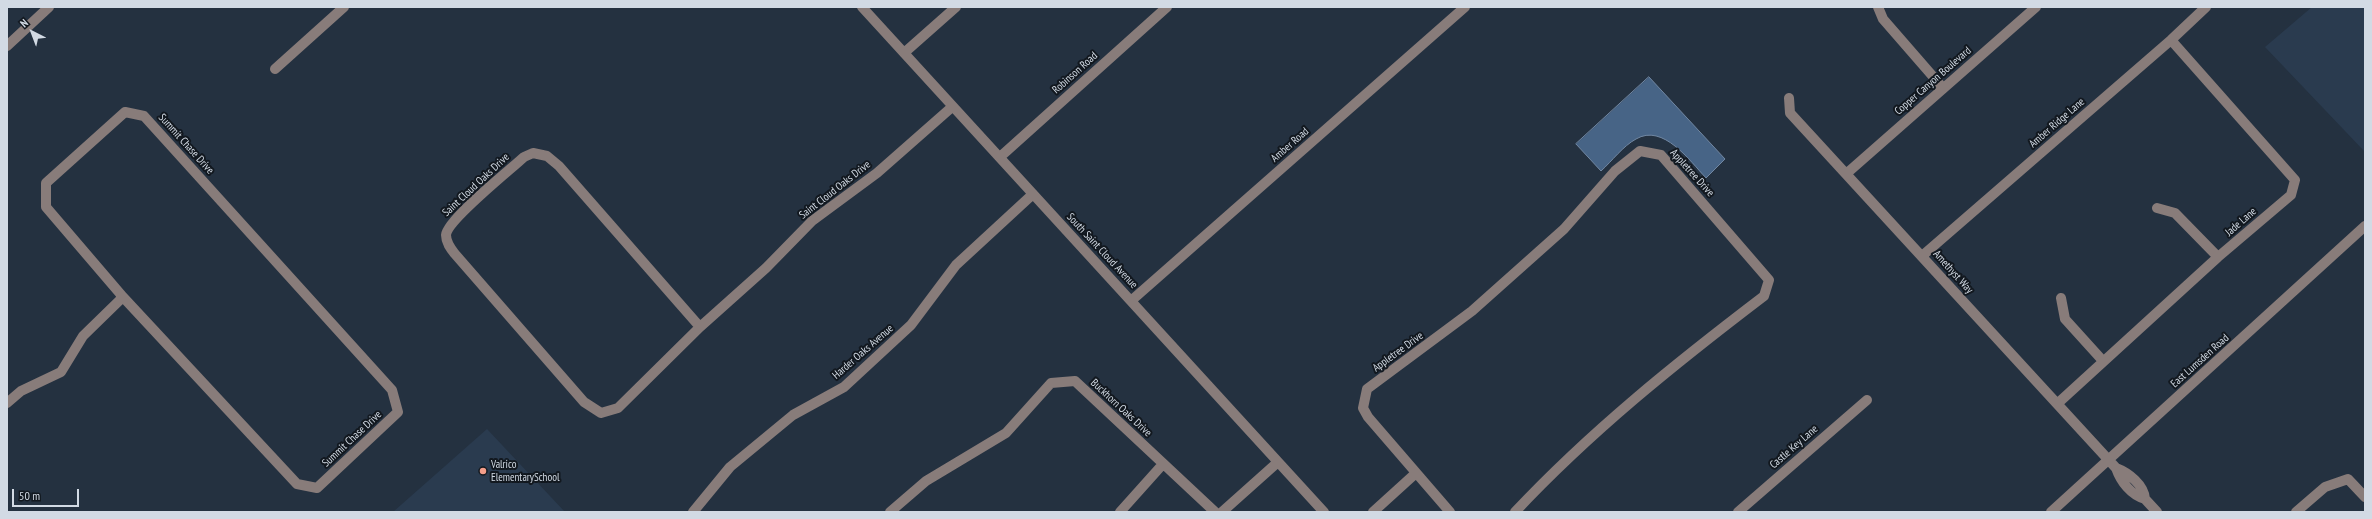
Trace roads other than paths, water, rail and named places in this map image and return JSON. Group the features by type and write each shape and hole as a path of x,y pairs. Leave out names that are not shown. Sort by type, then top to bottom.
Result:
{"street":[{"path":"7,46 49,7"},
{"path":"275,69 344,7"},
{"name":"South Saint Cloud Avenue","path":"862,7 952,107 1132,300 1324,512"},
{"path":"904,53 956,7"},
{"name":"Robinson Road","path":"1000,157 1167,7"},
{"name":"Amber Road","path":"1132,300 1465,7"},
{"path":"1878,7 1882,19 1943,88"},
{"name":"Copper Canyon Boulevard","path":"1846,174 2036,7"},
{"name":"Amber Ridge Lane","path":"1922,256 2172,40 2206,7"},
{"name":"Jade Lane","path":"2057,404 2218,257 2290,195 2295,180 2172,40"},
{"name":"Amethyst Way","path":"1789,98 1790,113 2116,468 2120,479 2137,497 2145,499 2157,512"},
{"name":"Saint Cloud Oaks Drive","path":"700,327 559,166 543,154 533,153 524,158 457,217 448,229 447,241 455,254 584,402 601,414 618,408 700,327 766,268 812,221 878,173 952,107"},
{"name":"Summit Chase Drive","path":"125,112 144,116 150,121 392,390 398,412 317,488 297,484 123,297 46,207 46,184 125,112"},
{"name":"Appletree Drive","path":"1450,512 1363,408 1367,389 1472,311 1564,229 1615,172 1640,151 1661,155 1769,280 1764,296 1648,385 1604,423 1515,512"},
{"name":"Harder Oaks Avenue","path":"693,512 736,462 793,415 844,387 911,325 956,265 1033,194"},
{"path":"2157,208 2175,213 2218,257"},
{"name":"East Lumsden Road","path":"2051,512 2365,226"},
{"path":"7,403 21,392 61,372 83,336 123,297"},
{"path":"2061,298 2065,319 2103,361"},
{"name":"Buckhorn Oaks Drive","path":"890,512 926,481 1006,433 1051,384 1075,381 1215,512"},
{"name":"Castle Key Lane","path":"1738,512 1867,400"},
{"path":"1222,512 1278,462"},
{"path":"1120,512 1163,464"},
{"path":"1373,512 1416,473"},
{"path":"2296,512 2325,487 2348,478 2365,497"}],"place":[{"name":"Valrico ElementarySchool","path":"483,471"}]}
